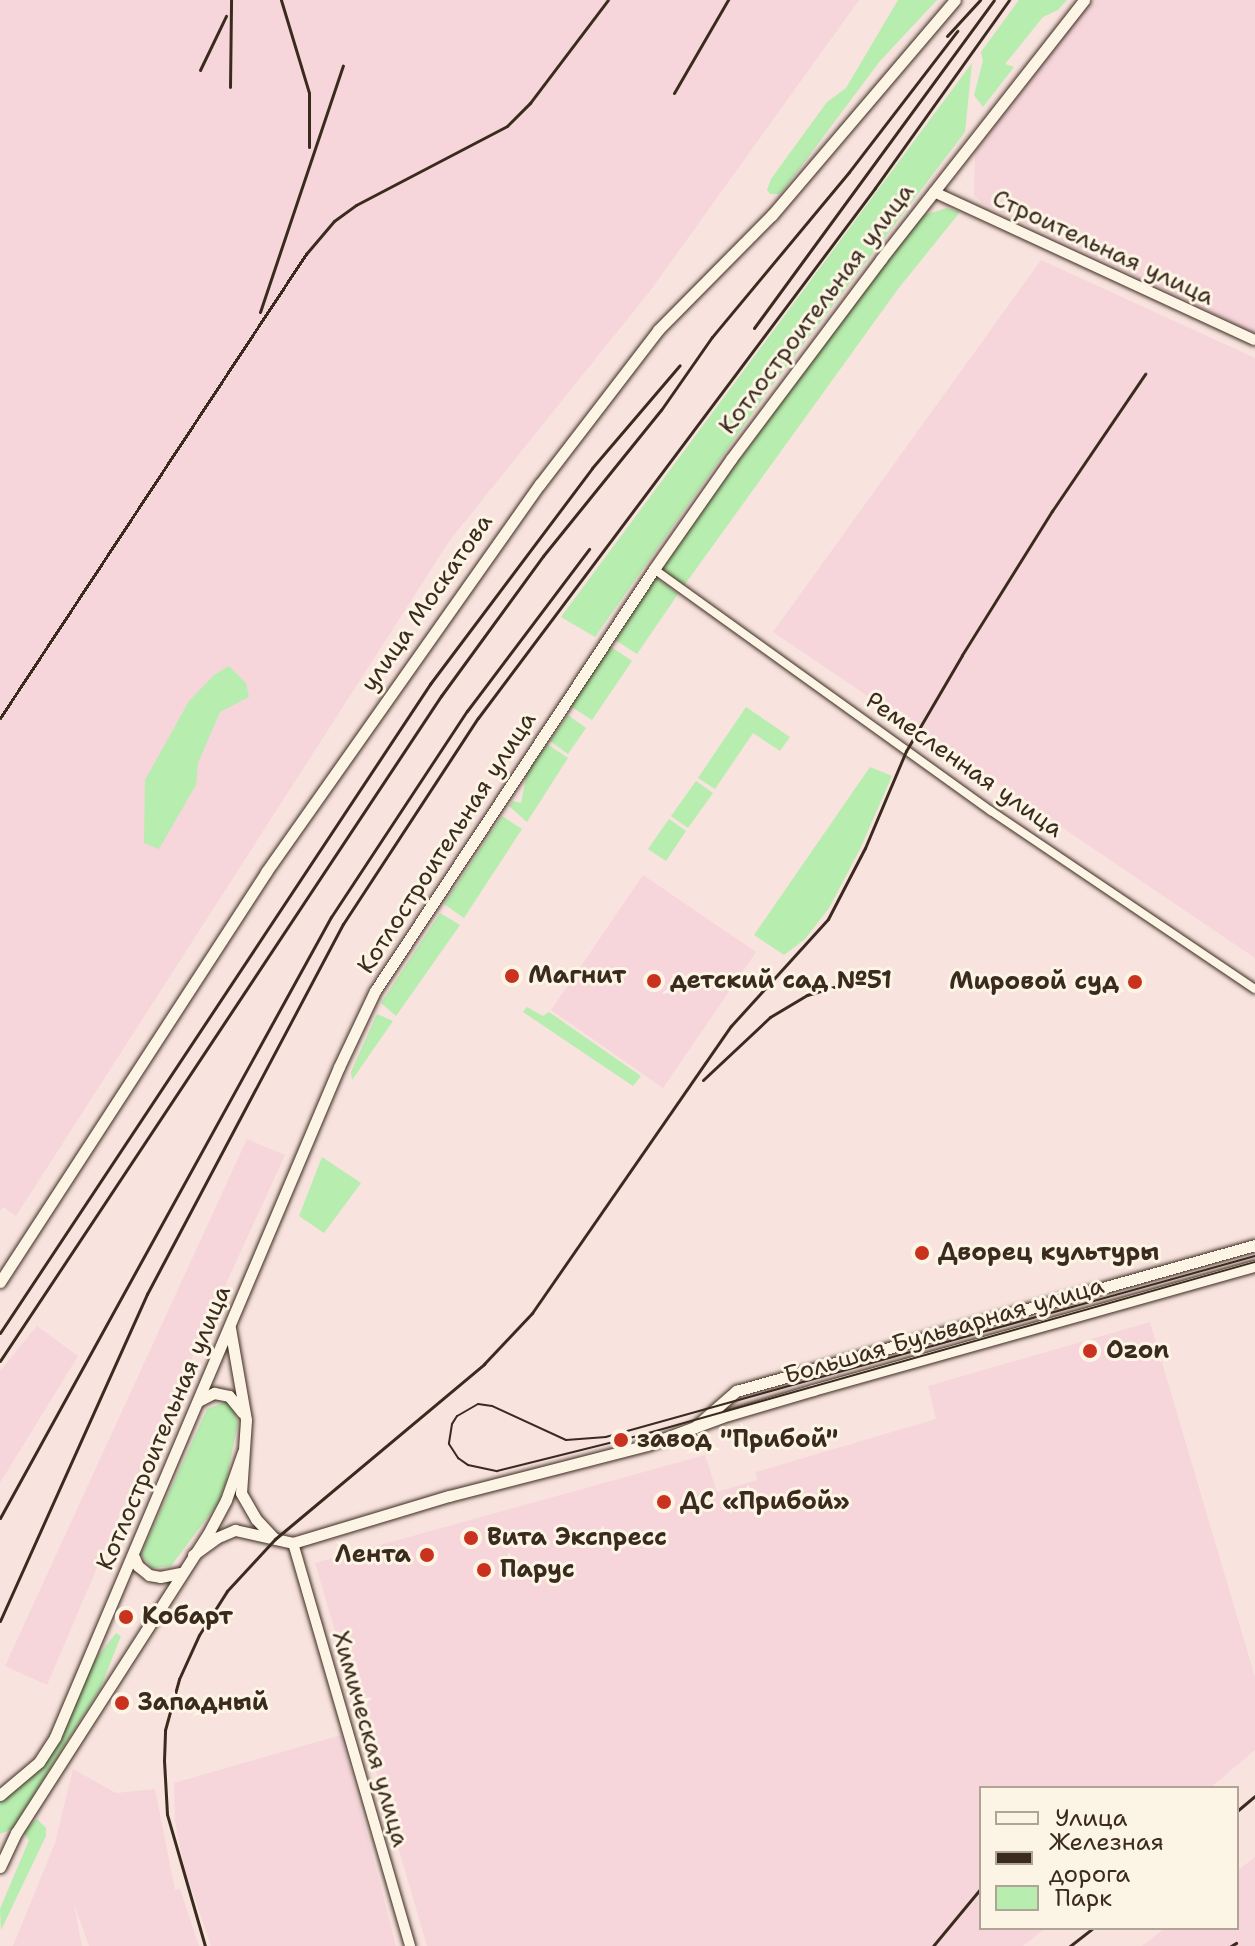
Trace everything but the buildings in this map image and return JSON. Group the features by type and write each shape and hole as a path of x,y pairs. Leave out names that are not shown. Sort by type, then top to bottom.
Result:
{"main road":[{"name":"улица Москатова","path":"0,1282 266,872 540,484 658,330 772,215 955,0"},
{"name":"Котлостроительная улица","path":"0,1795 39,1762 55,1737 339,1067 375,991 654,569 731,459 1084,0"},
{"name":"Большая Бульварная улица","path":"692,1430 736,1391 1255,1245"},
{"name":"Большая Бульварная улица","path":"293,1543 692,1430 813,1390 1255,1266"},
{"path":"230,1327 246,1420 241,1493 256,1519 275,1539"},
{"path":"198,1401 214,1393 229,1396 246,1420"},
{"path":"0,1867 16,1833 226,1500 243,1452"},
{"path":"193,1555 216,1538 235,1530 293,1543"},
{"path":"133,1555 138,1566 149,1575 160,1577 181,1573"}],"street":[{"name":"Строительная улица","path":"934,192 1255,340"},
{"name":"Ремесленная улица","path":"654,569 991,811 1255,989"},
{"name":"Химическая улица","path":"293,1543 410,1946"}],"shaded area":[{"path":"0,0 859,0 650,291 450,540 16,1216 3,1207 0,1211"},
{"path":"1092,0 1255,0 1255,333 982,203 974,195 975,152"},
{"path":"1041,260 1255,358 1255,958 773,632"},
{"name":"детский сад №51","path":"643,875 756,952 663,1088 551,1010"},
{"path":"247,1139 285,1155 111,1535 47,1685 5,1666"},
{"path":"1150,1322 1255,1677 1255,1750 1212,1786 979,1786 979,1930 1043,1930 1023,1946 427,1946 315,1563 705,1455 717,1492 757,1480 756,1472 936,1419 928,1386"},
{"path":"37,1326 78,1356 0,1483 0,1371"},
{"path":"341,1735 396,1946 211,1946 185,1870 175,1822 174,1783"},
{"path":"73,1769 116,1793 155,1789 175,1890 180,1889 199,1946 89,1946 74,1904 82,1946 13,1946 55,1843"},
{"path":"1255,1857 1255,1946 1142,1946 1162,1930 1239,1930 1239,1869"}],"green space":[{"path":"898,0 937,0 880,61 785,188 779,194 770,194 767,190 771,179 827,102 846,88"},
{"path":"1019,0 1067,0 1058,10 1043,17 1005,64 1014,67 983,107 974,95 983,61 981,52"},
{"path":"972,63 965,132 771,387 595,637 561,617"},
{"path":"947,208 960,212 898,289 683,587 659,570 872,278 924,215"},
{"path":"655,577 678,594 637,654 615,640"},
{"path":"610,646 632,661 592,720 570,706"},
{"path":"229,666 246,683 249,697 220,712 198,763 196,785 159,849 144,843 145,780 189,701 214,675"},
{"path":"746,707 790,737 780,751 753,733 715,789 698,778"},
{"path":"568,715 586,728 568,754 550,741"},
{"path":"547,744 568,758 527,822 509,806 513,801 521,803 527,773"},
{"path":"870,767 892,776 860,849 829,908 805,939 784,955 754,935"},
{"path":"696,781 713,793 688,828 671,816"},
{"path":"502,816 522,829 464,918 444,904"},
{"path":"669,819 686,831 666,861 648,849"},
{"path":"440,913 460,925 396,1016 381,1003"},
{"path":"527,1007 543,1016 549,1012 641,1076 633,1086 523,1012"},
{"path":"377,1014 393,1021 352,1080 351,1072"},
{"path":"322,1157 361,1183 324,1233 299,1216"},
{"path":"225,1402 234,1409 238,1423 226,1482 218,1503 171,1566 152,1568 141,1554 207,1409"},
{"path":"116,1633 121,1636 100,1689 12,1829 0,1834 0,1799 45,1761 60,1741 92,1664"},
{"path":"37,1819 46,1828 46,1836 1,1930 0,1909 29,1840 23,1832"}],"tram line":[{"path":"1255,1256 606,1437 566,1440 492,1406 478,1404 457,1416 452,1424 449,1444 458,1458 468,1465 497,1471 645,1434 1255,1262"}],"railway":[{"path":"230,87 231,0"},
{"path":"281,0 309,93 309,147"},
{"path":"0,718 306,254 334,221 356,205 507,126 530,103 608,0"},
{"path":"674,93 728,0"},
{"path":"947,36 980,0"},
{"path":"754,328 994,0"},
{"path":"0,1621 147,1294 343,924 478,718 875,188 1009,0"},
{"path":"200,70 226,16"},
{"path":"0,1361 441,696 543,556 661,410 712,337 849,172 957,31"},
{"path":"260,312 343,66"},
{"path":"0,1333 430,684 592,468 680,365"},
{"path":"205,1946 167,1814 164,1761 165,1730 179,1679 199,1635 227,1591 275,1539 484,1364 532,1313 731,1026 828,919 865,848 906,751 1052,511 1145,374"},
{"path":"0,1518 331,917 467,711 589,549"},
{"path":"703,1080 770,1017 807,995 851,982"},
{"path":"1239,1809 1255,1796"},
{"path":"933,1946 979,1890"},
{"path":"1070,1946 1090,1930"},
{"path":"1231,1946 1236,1943"}],"place":[{"name":"Магнит","path":"512,976"},
{"name":"детский сад №51","path":"654,981"},
{"name":"Мировой суд","path":"1135,982"},
{"name":"Дворец культуры","path":"922,1253"},
{"name":"Ozon","path":"1090,1351"},
{"name":"завод \"Прибой\"","path":"621,1440"},
{"name":"ДC «Прибой»","path":"664,1502"},
{"name":"Вита Экспресс","path":"471,1538"},
{"name":"Лента","path":"427,1555"},
{"name":"Парус","path":"484,1570"},
{"name":"Кобарт","path":"126,1617"},
{"name":"Западный","path":"122,1703"}]}
